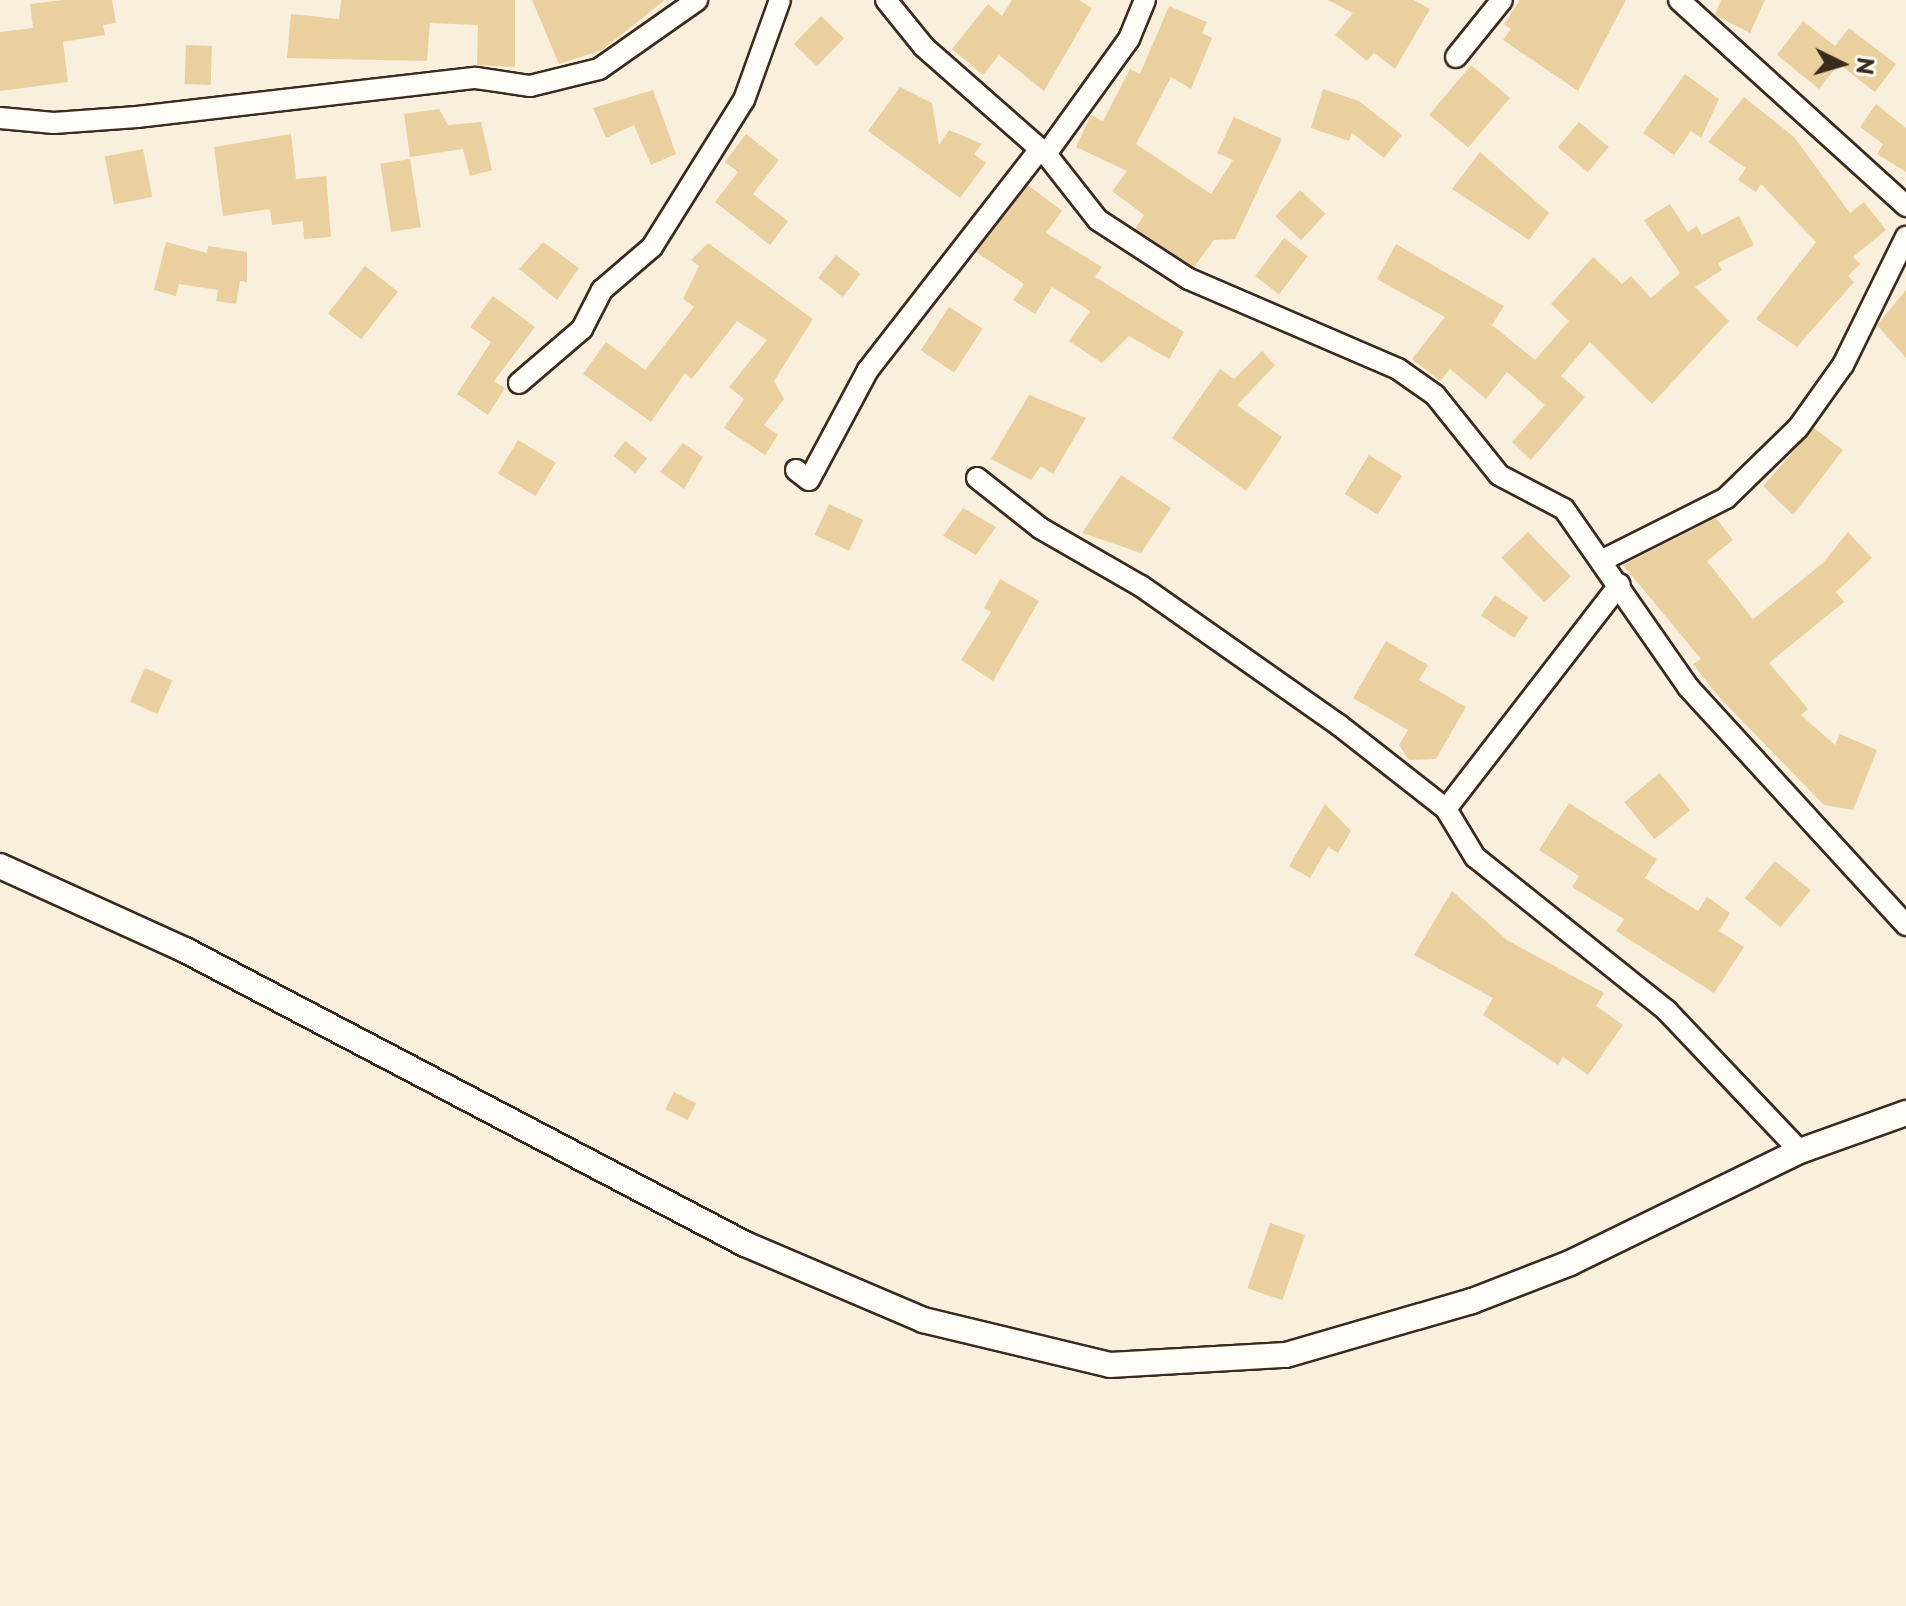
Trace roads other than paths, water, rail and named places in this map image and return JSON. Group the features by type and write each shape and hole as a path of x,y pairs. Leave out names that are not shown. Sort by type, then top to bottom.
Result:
{"street":[{"path":"0,118 137,117 476,78 530,86 599,69 697,0"},
{"path":"519,383 582,329 602,290 652,247 744,100 780,0"},
{"path":"886,0 924,47 1043,151 1098,220 1153,258 1398,369 1435,395 1491,467 1519,490 1564,509 1620,584 1688,687 1906,925"},
{"path":"796,470 809,480 868,370 1129,39 1145,0"},
{"path":"1456,57 1502,0"},
{"path":"1679,0 1906,206"},
{"path":"1601,561 1726,498 1798,428 1843,365 1906,237"},
{"path":"977,478 1040,528 1141,586 1339,725 1446,809 1475,857 1667,1011 1800,1151"},
{"path":"1446,809 1620,584"},
{"path":"0,866 185,950 745,1244 923,1320 1110,1365 1224,1363 1335,1343 1570,1263 1800,1151 1906,1113"}]}
